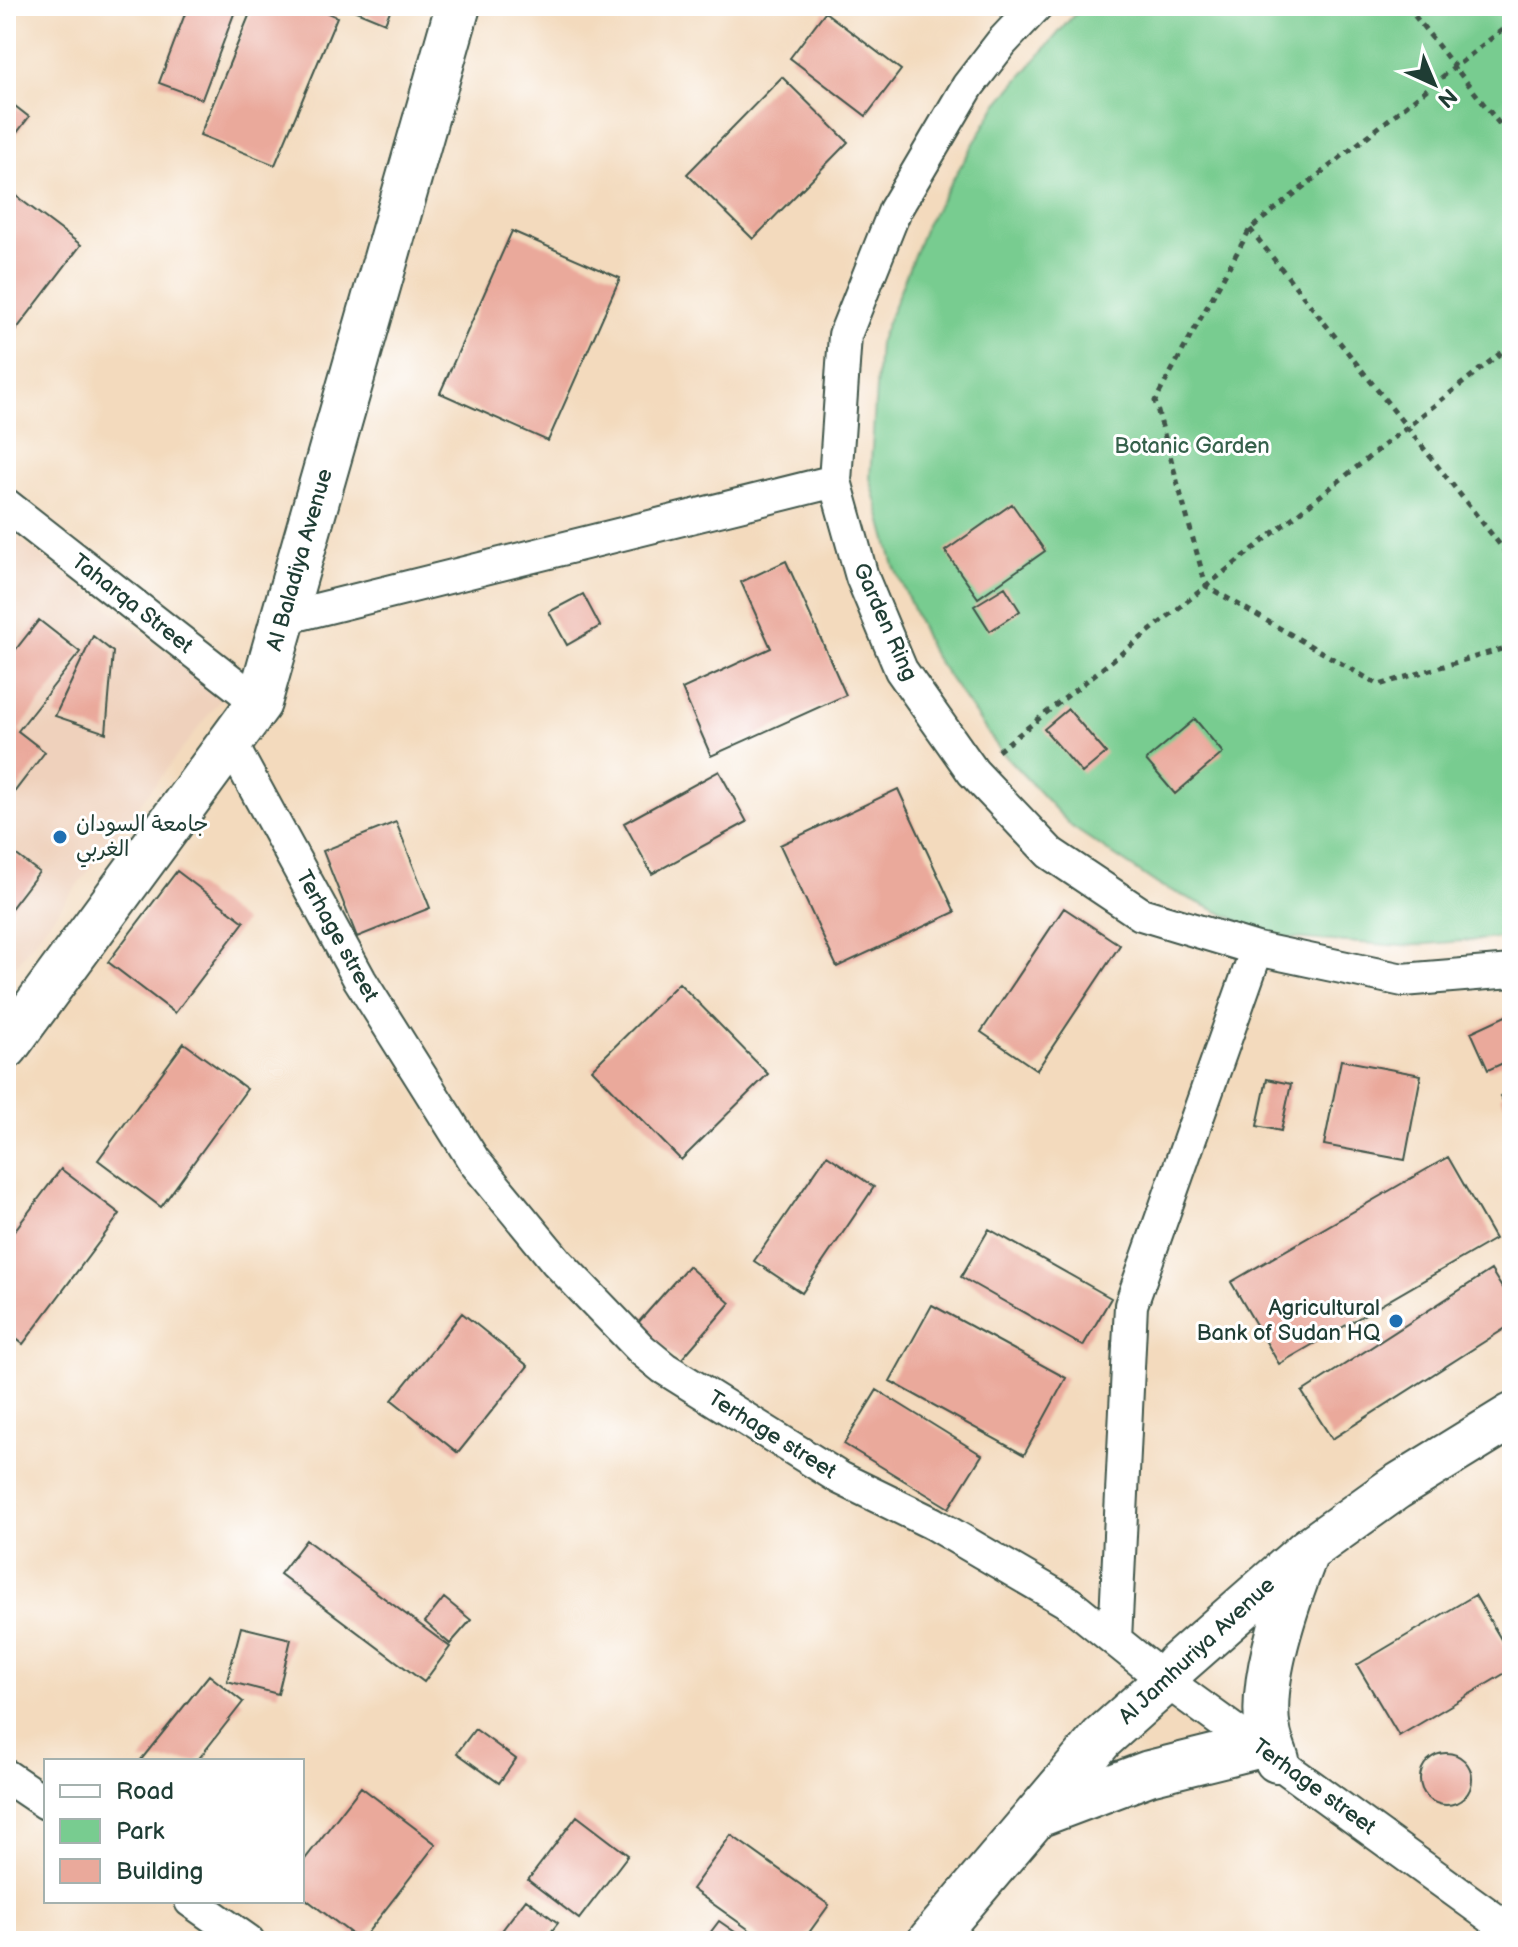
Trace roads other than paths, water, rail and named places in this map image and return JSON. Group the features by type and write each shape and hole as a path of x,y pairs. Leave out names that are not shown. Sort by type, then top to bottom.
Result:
{"main road":[{"name":"Al Baladiya Avenue","path":"6,1047 259,703 458,6"},
{"name":"Al Jamhuriya Avenue","path":"930,1941 1102,1738 1166,1681 1177,1665 1307,1551 1395,1488 1512,1416"},
{"path":"1035,1816 1149,1773 1268,1753 1269,1685 1286,1609 1307,1551"}],"street":[{"name":"Garden Ring","path":"1036,6 1002,42 968,86 895,210 845,335 835,481 862,577 901,670 973,772 1050,853 1141,914 1257,949 1403,980 1512,971"},
{"path":"284,618 835,481"},
{"name":"Taharqa Street","path":"6,505 259,703"},
{"name":"Terhage street","path":"230,742 360,980 474,1161 557,1262 642,1350 664,1368 840,1478 932,1523 1069,1603 1166,1681 1512,1932"},
{"path":"1115,1640 1131,1305 1257,949"},
{"path":"6,1776 44,1802"},
{"path":"193,1903 214,1931 248,1941"}],"place":[{"name":"جامعة السودان الغربي","path":"60,837"},
{"name":"Agricultural Bank of Sudan HQ","path":"1396,1321"}],"park label":[{"name":"Botanic Garden","path":"1192,446"}]}
